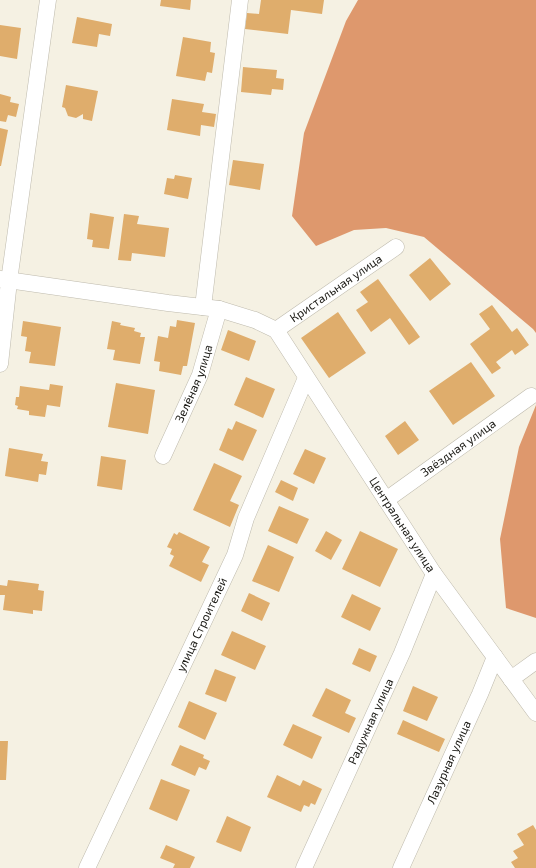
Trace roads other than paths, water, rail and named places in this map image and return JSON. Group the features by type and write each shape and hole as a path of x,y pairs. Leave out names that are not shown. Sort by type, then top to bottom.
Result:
{"street":[{"path":"0,364 4,280 48,0"},
{"path":"203,307 240,0"},
{"name":"Кристальная улица","path":"276,330 396,247"},
{"path":"4,280 219,309 255,320 276,330"},
{"name":"Зелёная улица","path":"163,456 200,375 219,309"},
{"name":"Центральная улица","path":"276,330 434,574 536,713"},
{"name":"улица Строителей","path":"87,868 235,555 246,518 306,378"},
{"name":"Звёздная улица","path":"386,500 531,396"},
{"name":"Радужная улица","path":"304,868 402,653 434,574"},
{"name":"Лазурная улица","path":"402,868 495,657"},
{"path":"511,679 536,661"}]}
